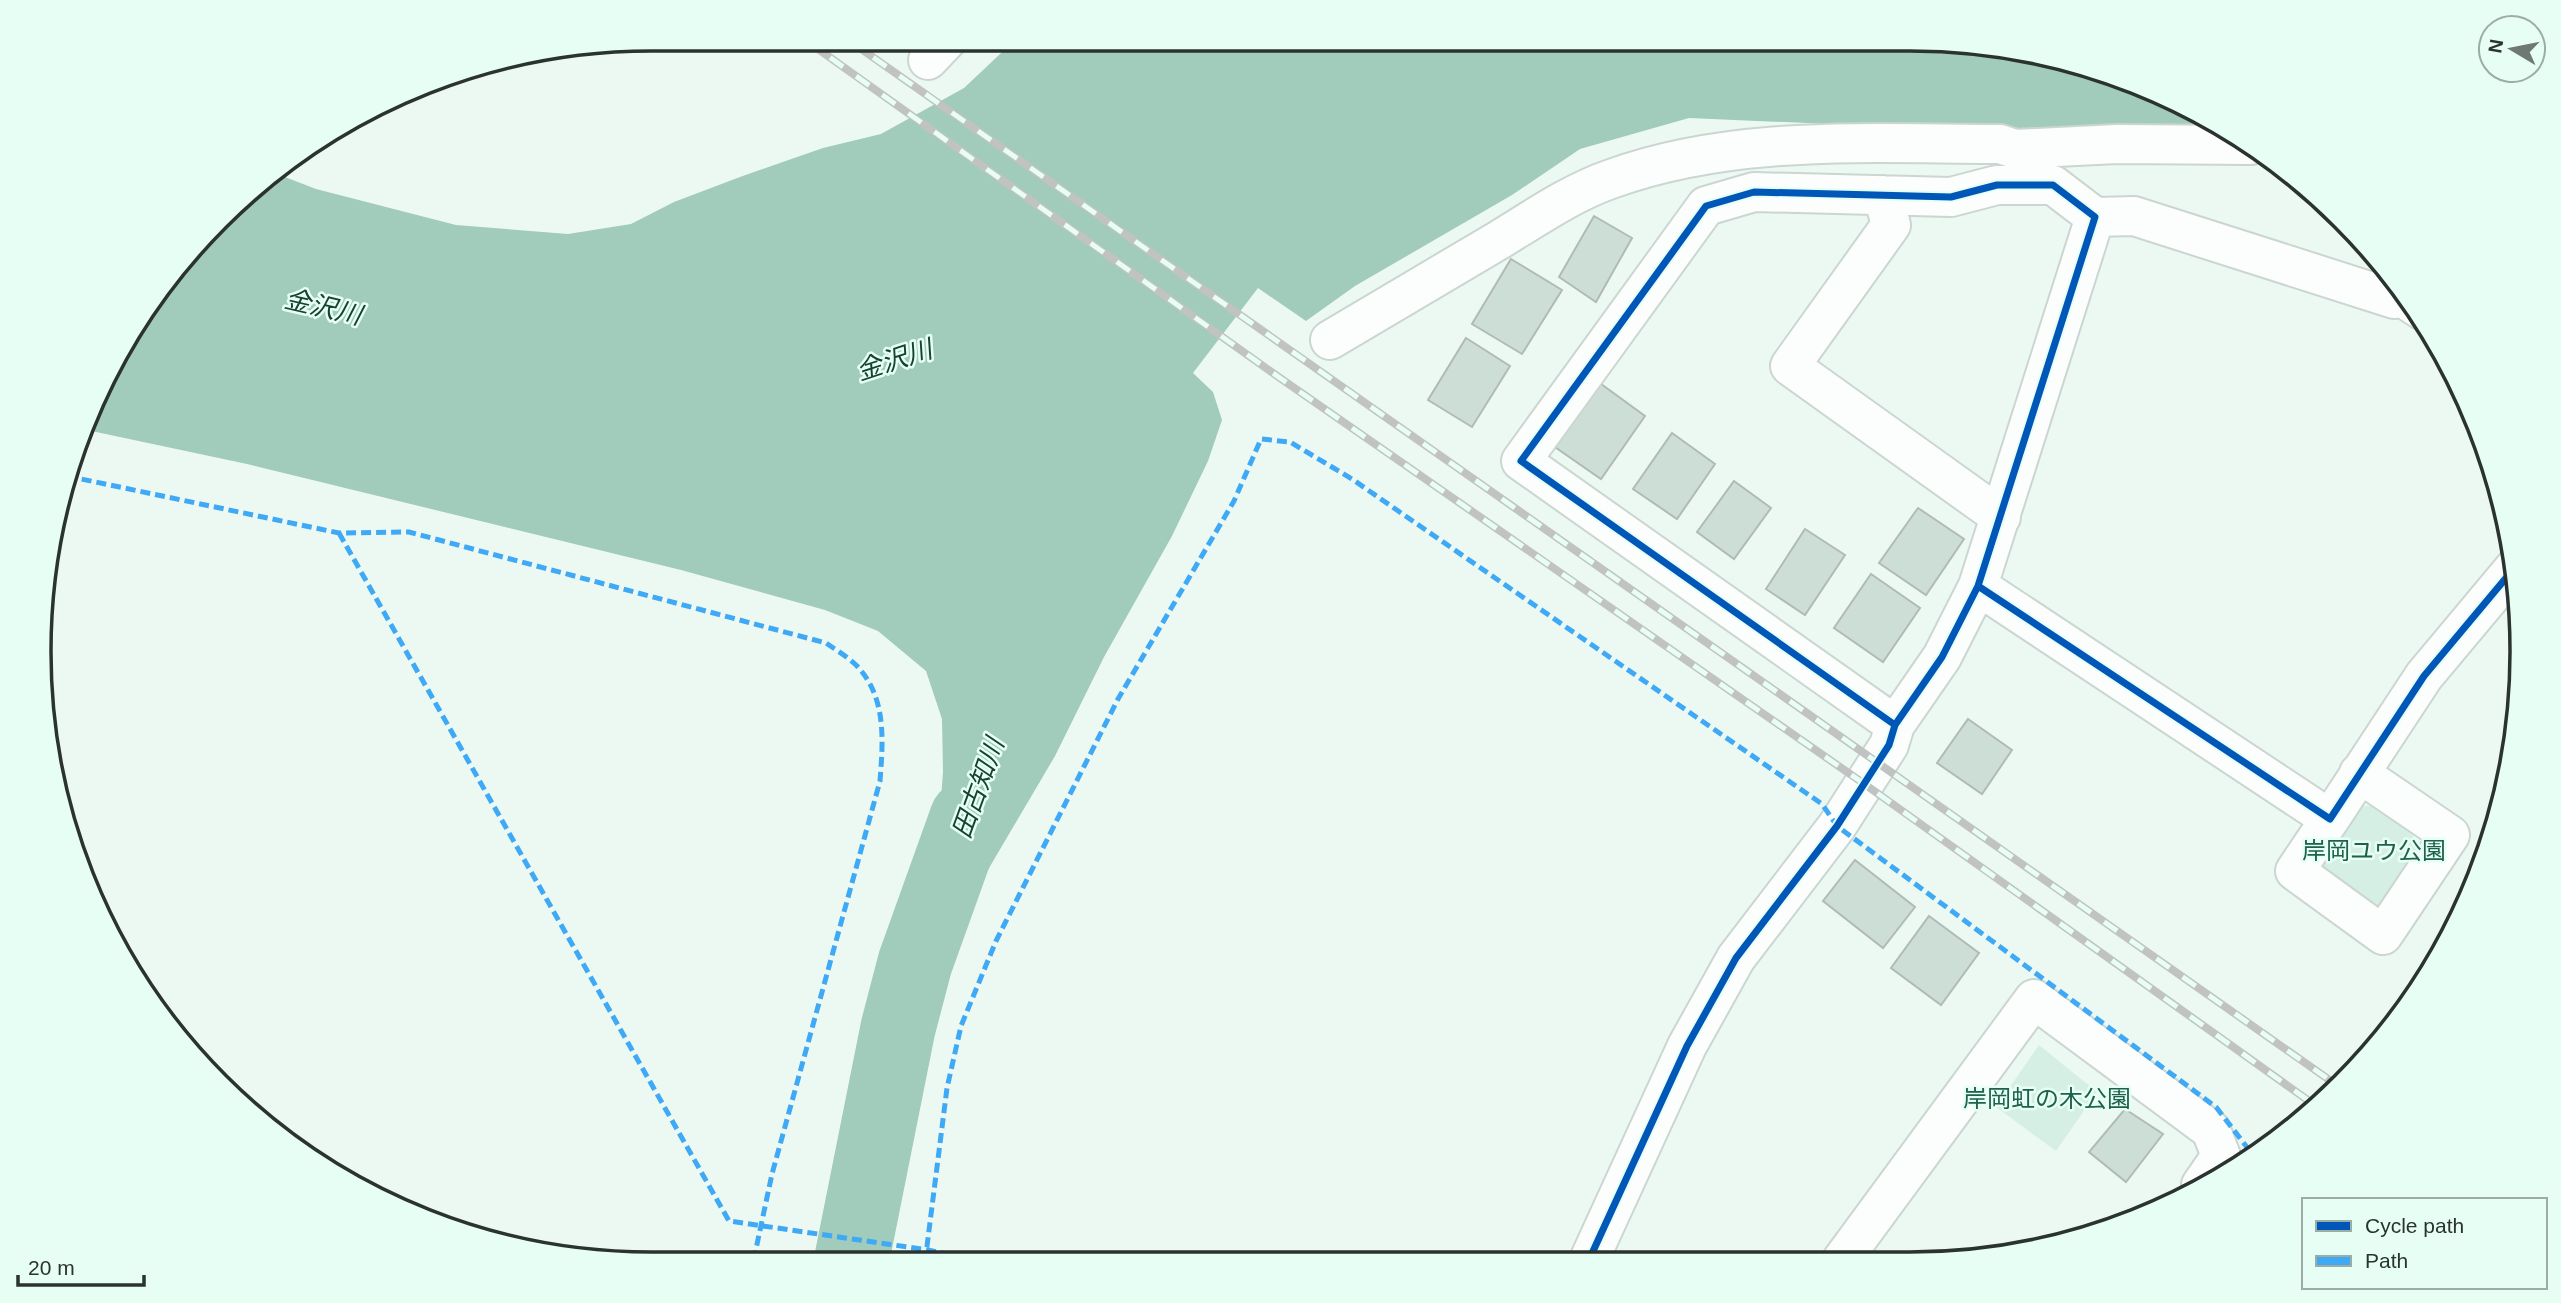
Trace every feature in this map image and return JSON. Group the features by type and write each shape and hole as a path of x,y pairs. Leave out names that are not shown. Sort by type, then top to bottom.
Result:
{"street":[{"path":"1330,340 1577,194 1644,168 1690,157 1772,146 2000,144 2015,149 2117,144 2232,145"},
{"path":"1895,725 1521,461 1706,206 1754,192 1951,197 1997,185 2053,185 2095,218 2134,216 2394,298"},
{"path":"1883,195 1891,225 1790,366 2001,517"},
{"path":"1593,1252 1687,1046 1736,958 1837,826 1889,745 1895,725 1942,657 1978,586 2095,218"},
{"path":"2359,773 2450,835 2383,935 2295,871 2359,773 2424,676 2506,578"},
{"path":"1978,586 2330,819"},
{"path":"1848,1252 2034,999 2211,1130 2221,1156 2211,1171"}],"green space":[{"name":"岸岡ユウ公園","path":"2380,803 2411,828 2418,856 2384,904 2372,907 2325,875 2323,858 2357,808"},
{"name":"岸岡虹の木公園","path":"2039,1045 2097,1092 2056,1151 1996,1107"}],"water":[{"name":"金沢川","path":"1003,51 1949,52 2027,62 2065,71 2139,96 2213,133 1900,127 1689,118 1580,149 1512,195 1355,286 1306,321 1258,288 1193,373 1213,392 1222,420 1208,461 1172,536 1104,657 1055,756 982,880 929,959 943,772 942,719 926,671 878,631 825,610 681,570 247,464 93,431 131,351 175,286 227,227 284,177 316,189 456,225 568,234 631,224 674,202 740,177 823,148 881,134 964,88"}],"building":[{"path":"1594,216 1632,238 1596,302 1559,277"},
{"path":"1511,259 1562,290 1522,354 1472,324"},
{"path":"1466,338 1510,366 1472,427 1428,400"},
{"path":"1597,381 1645,416 1601,479 1552,445"},
{"path":"1672,433 1715,464 1677,519 1633,489"},
{"path":"1734,481 1771,508 1734,559 1697,532"},
{"path":"1918,508 1964,539 1926,595 1879,563"},
{"path":"1805,529 1845,555 1805,615 1766,589"},
{"path":"1871,574 1920,608 1883,662 1834,628"},
{"path":"1968,719 2012,750 1982,794 1937,763"},
{"path":"1855,860 1915,907 1883,948 1823,901"},
{"path":"1929,916 1979,953 1941,1005 1891,968"},
{"path":"2125,1109 2163,1134 2126,1182 2089,1152"}],"waterway":[{"name":"田古知川","path":"853,1252 898,1028 915,963 967,818"}],"railway":[{"path":"821,51 1280,378 1863,783 2308,1101"},
{"path":"864,51 2330,1080"}],"marked path":[{"path":"926,1252 947,1088 961,1026 996,941 1118,699 1234,501 1261,439 1290,442 1352,479 1822,804 1837,826 2216,1107 2247,1148"},
{"path":"77,478 339,533 409,532 826,643 857,666 874,692 881,720 880,781 772,1174 755,1252"},
{"path":"339,533 729,1221 937,1252"}],"cycle path":[{"path":"1895,725 1521,461 1706,206 1754,192 1951,197 1997,185 2053,185 2095,217 1978,586"},
{"path":"1593,1252 1687,1046 1736,958 1837,826 1889,745 1895,725 1942,657 1978,586 2330,819 2424,676 2506,578"}]}
